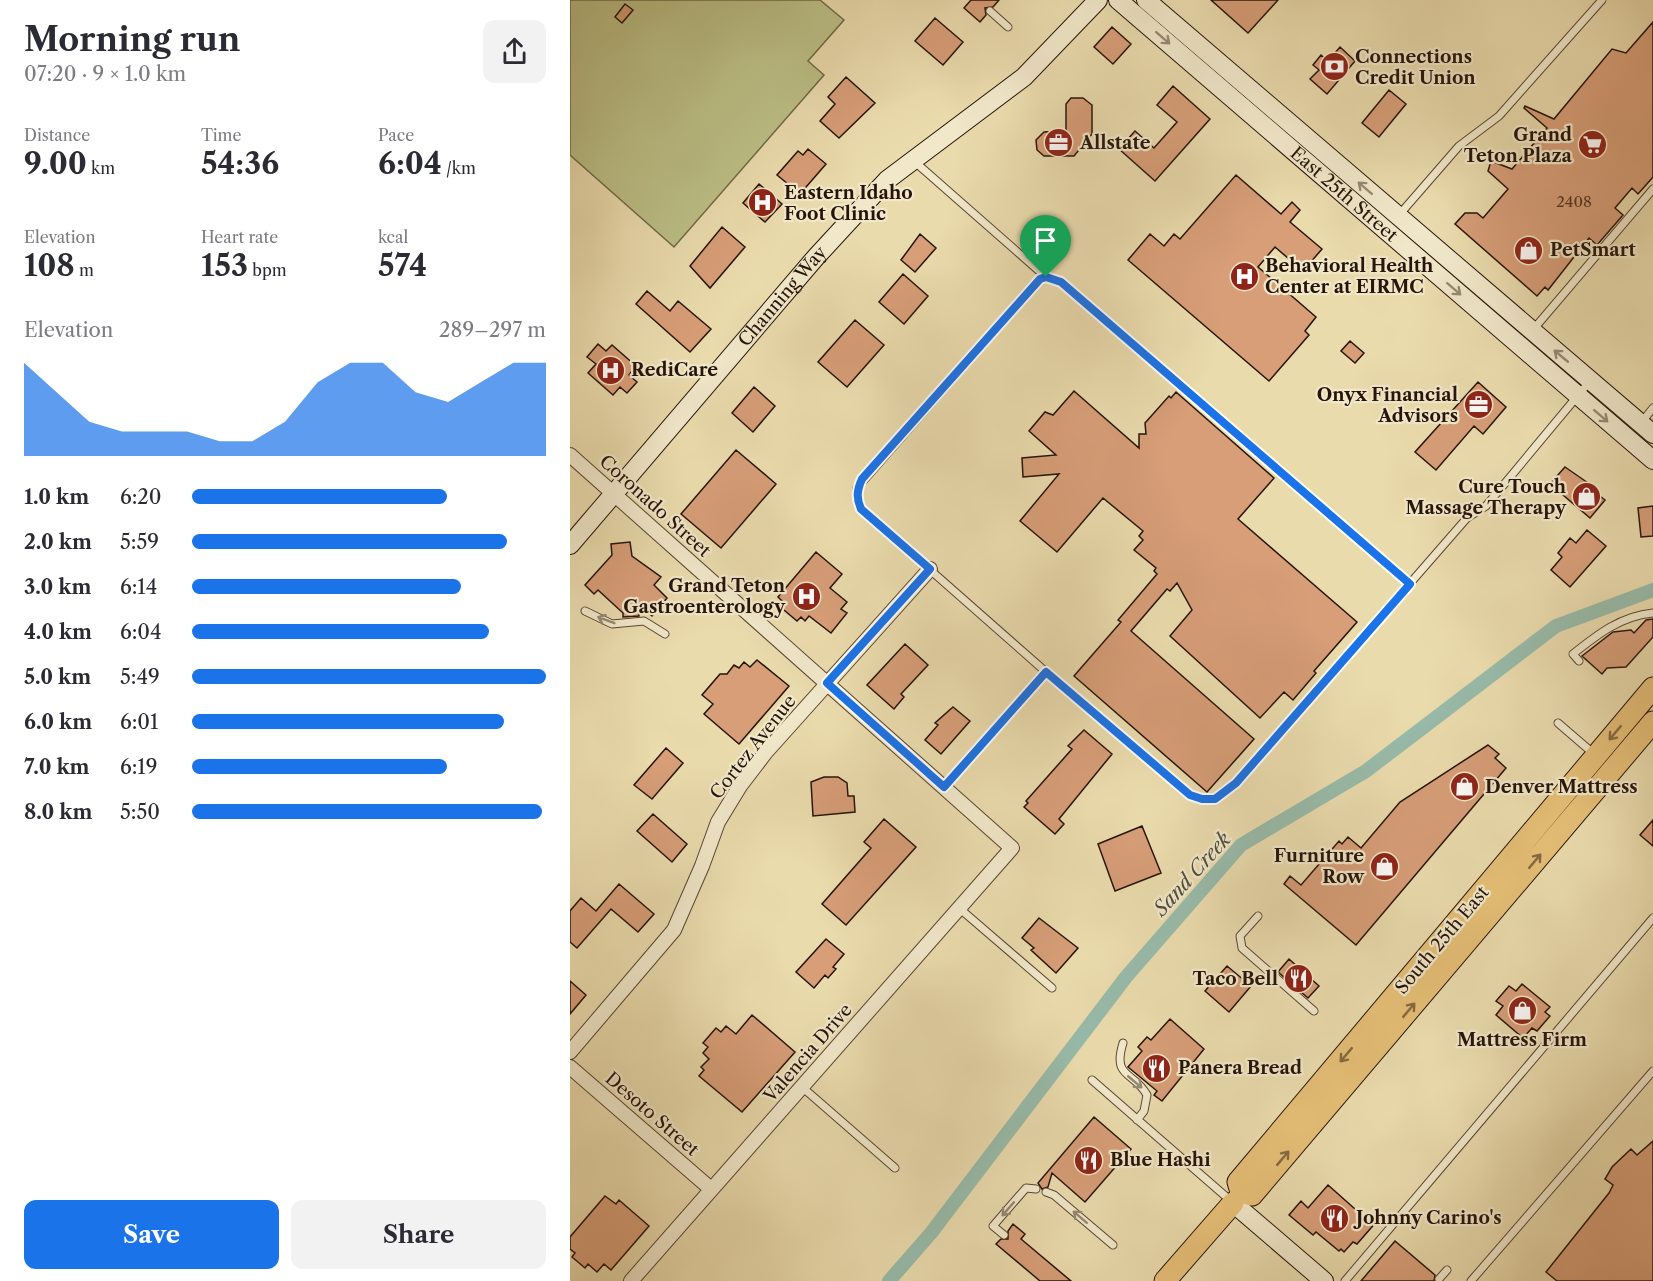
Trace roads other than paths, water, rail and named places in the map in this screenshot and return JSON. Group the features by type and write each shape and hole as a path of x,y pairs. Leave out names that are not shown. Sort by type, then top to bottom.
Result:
{"main road":[{"name":"South 25th East","path":"1165,1281 1237,1198 1252,1195 1596,755 1653,688"},
{"name":"South 25th East","path":"1431,968 1582,806 1651,728"},
{"path":"1582,806 1587,786 1602,765 1596,755"}],"street":[{"name":"Channing Way","path":"570,545 833,236 887,180 1024,77 1098,0"},
{"name":"East 25th Street","path":"1118,0 1653,460"},
{"name":"East 25th Street","path":"1146,0 1646,429"},
{"name":"Coronado Street","path":"570,454 1012,848"},
{"name":"Cortez Avenue","path":"570,1052 674,930 726,804 766,752 930,569"},
{"name":"Valencia Drive","path":"631,1281 1012,848"},
{"name":"Desoto Street","path":"570,1066 711,1189"},
{"path":"1237,1198 1324,1281"}],"lane":[{"path":"1386,230 1459,146 1499,116 1602,0"},
{"path":"990,11 1008,27"},
{"path":"913,160 1046,277 1061,282 1410,584"},
{"path":"1532,331 1653,189"},
{"path":"1046,277 1040,279 862,479 858,488 858,501 861,509 1046,672 1190,795 1202,799 1215,799 1236,783 1467,518 1486,506 1590,381"},
{"path":"1628,438 1646,429 1653,408"},
{"path":"585,611 612,624 644,621 665,634"},
{"path":"1579,661 1573,654 1596,635 1635,615 1653,613"},
{"path":"944,787 1046,672"},
{"path":"1558,723 1596,755"},
{"path":"959,908 1052,988"},
{"path":"1258,916 1240,936 1242,948 1314,1011"},
{"path":"1345,1281 1653,918"},
{"path":"1124,1043 1119,1066 1147,1095 1144,1111 1137,1120"},
{"path":"1471,1281 1653,1071"},
{"path":"1092,1080 1137,1120 1237,1198"},
{"path":"802,1087 895,1168"},
{"path":"1004,1235 993,1226 1026,1188 1036,1189"},
{"path":"1046,1192 1054,1194 1113,1245"},
{"path":"1439,1279 1447,1269"}],"waterway":[{"name":"Sand Creek","path":"889,1281 931,1233 1126,977 1241,845 1366,771 1556,626 1653,590"}],"place":[{"name":"Connections Credit Union","path":"1334,67"},
{"name":"Allstate","path":"1059,143"},
{"name":"Grand Teton Plaza","path":"1593,145"},
{"name":"Eastern Idaho Foot Clinic","path":"763,203"},
{"name":"PetSmart","path":"1529,250"},
{"name":"Behavioral Health Center at EIRMC","path":"1244,276"},
{"name":"RediCare","path":"610,370"},
{"name":"Onyx Financial Advisors","path":"1479,405"},
{"name":"Cure Touch Massage Therapy","path":"1587,497"},
{"name":"Grand Teton Gastroenterology","path":"806,596"},
{"name":"Denver Mattress","path":"1464,787"},
{"name":"Furniture Row","path":"1385,866"},
{"name":"Taco Bell","path":"1299,979"},
{"name":"Mattress Firm","path":"1522,1011"},
{"name":"Panera Bread","path":"1157,1068"},
{"name":"Blue Hashi","path":"1089,1160"},
{"name":"Johnny Carino's","path":"1335,1218"}]}
